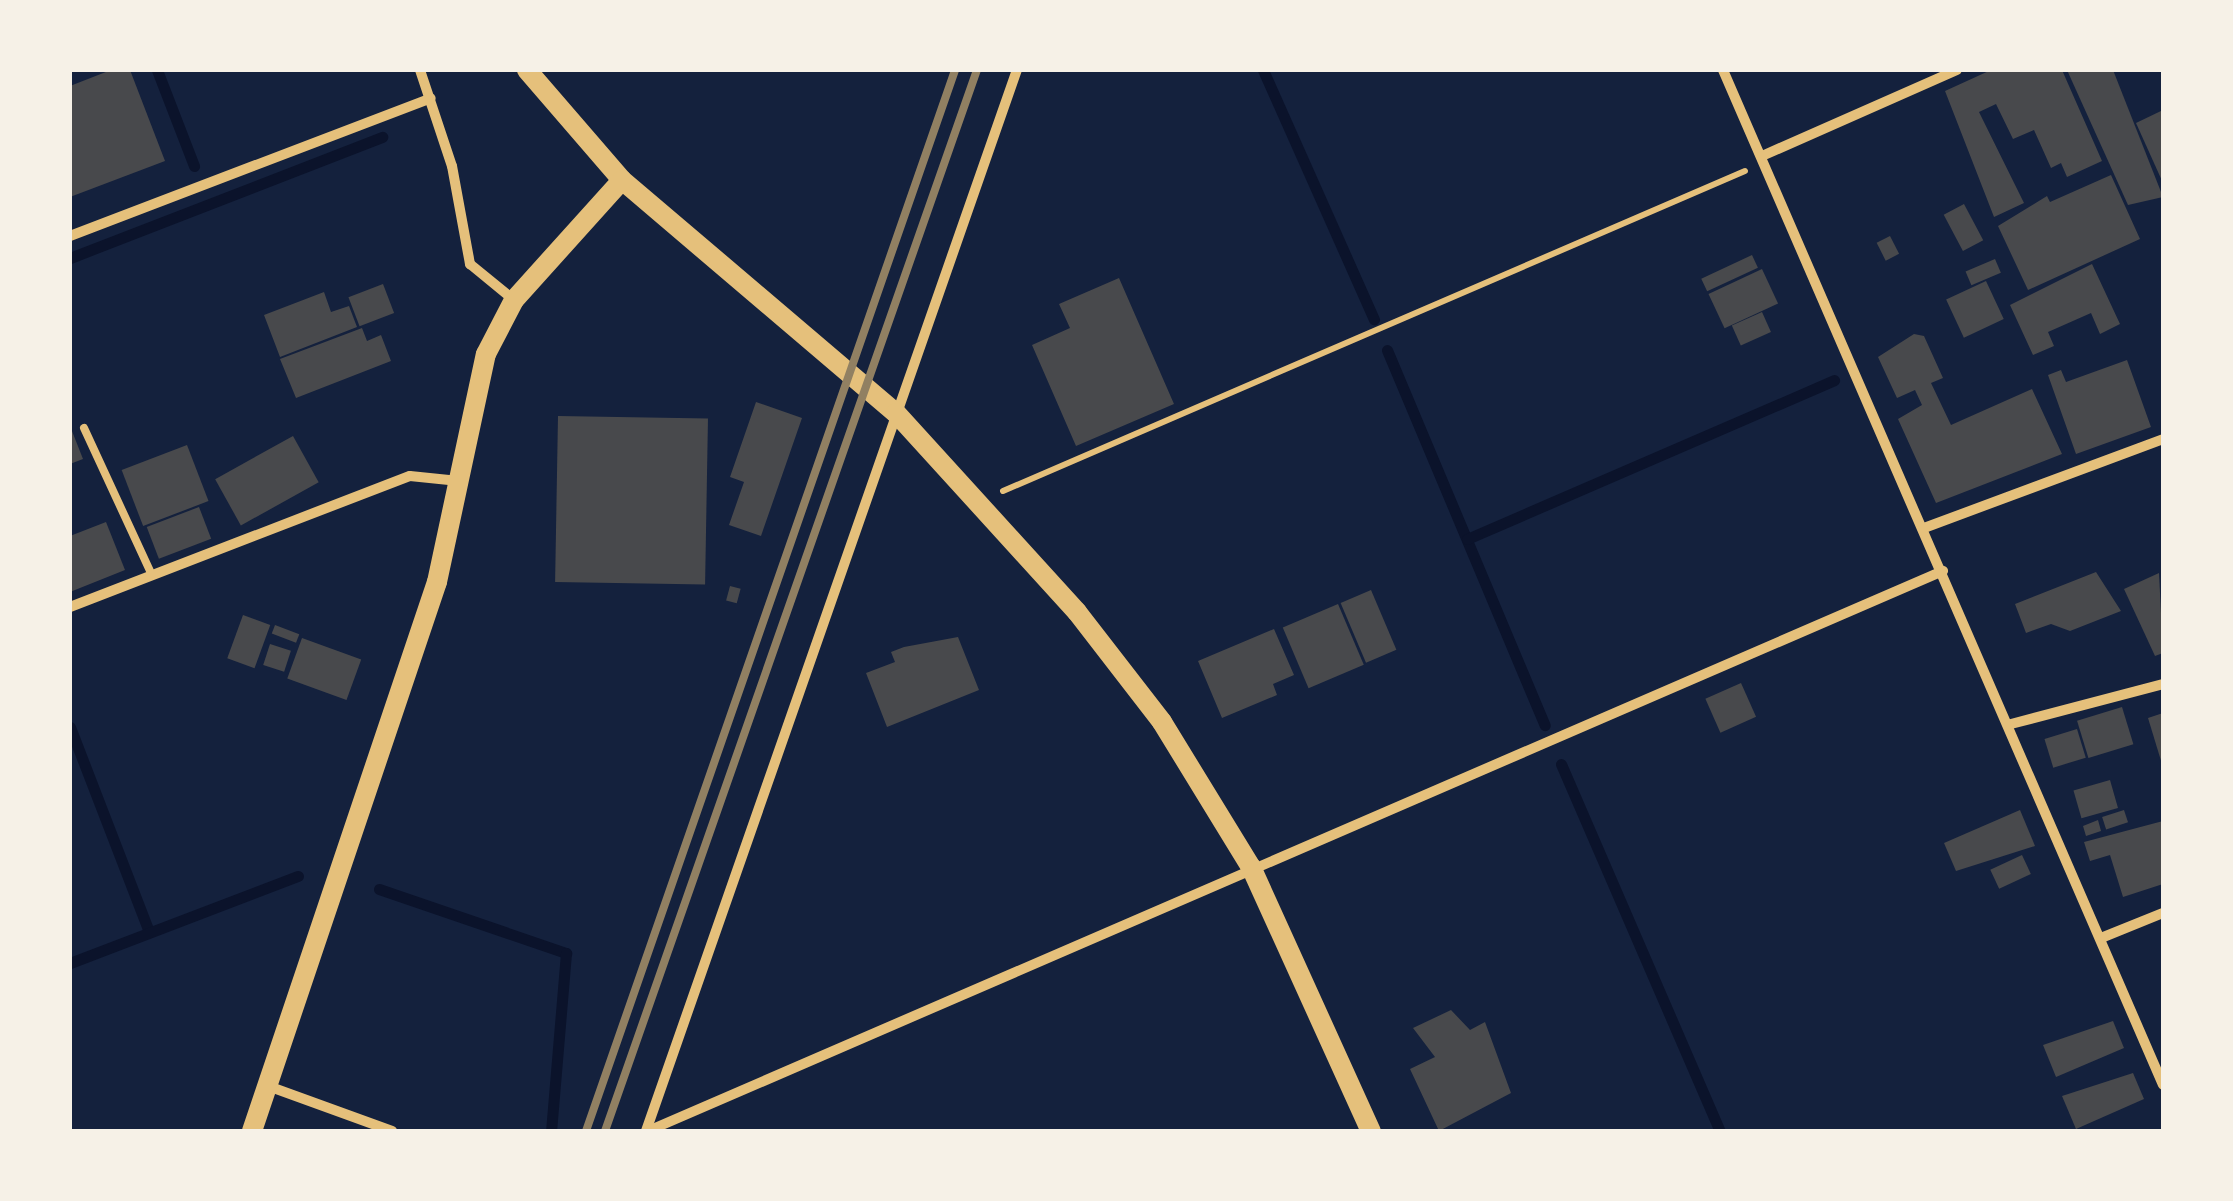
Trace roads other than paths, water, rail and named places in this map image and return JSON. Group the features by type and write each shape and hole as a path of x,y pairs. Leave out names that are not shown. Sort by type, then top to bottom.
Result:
{"main road":[{"path":"527,70 622,180 896,414 978,501 1162,722 1251,867 1370,1131"},
{"path":"252,1131 419,642 460,481 486,354 514,300 622,180"}],"street":[{"path":"420,70 431,98 470,264 514,300"},
{"path":"647,1131 1017,70"},
{"path":"1723,70 2011,724 2163,1084"},
{"path":"1763,160 1957,70"},
{"path":"70,236 431,98"},
{"path":"1924,528 2163,439"},
{"path":"70,606 410,476 460,481"},
{"path":"647,1131 1943,570"},
{"path":"2011,724 2163,684"},
{"path":"2101,938 2163,914"},
{"path":"268,1086 392,1131"}],"lane":[{"path":"84,428 152,575"}],"waterway":[{"path":"157,70 194,166"},
{"path":"1263,70 1374,319"},
{"path":"70,258 382,137"},
{"path":"1387,350 1545,725"},
{"path":"1467,539 1834,380"},
{"path":"70,727 149,932"},
{"path":"1561,764 1720,1131"},
{"path":"70,963 298,876"},
{"path":"379,889 566,953 551,1131"}],"railway":[{"path":"586,1131 955,70"},
{"path":"605,1131 977,70"}]}
